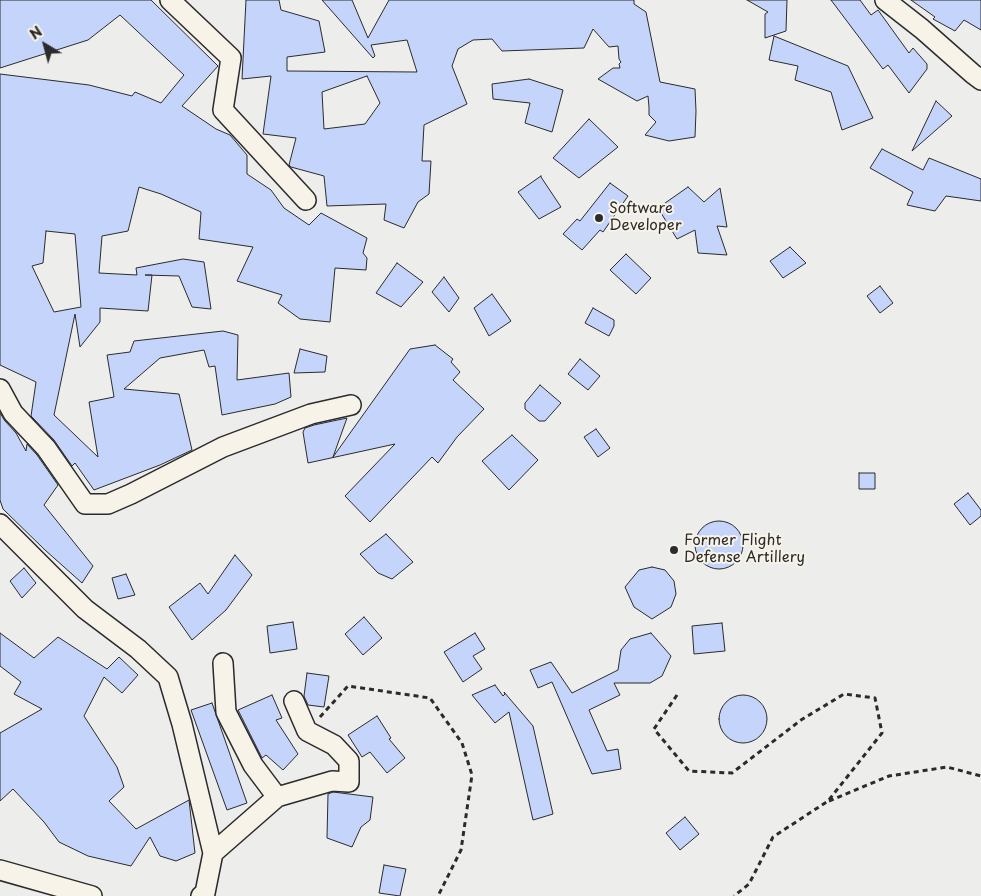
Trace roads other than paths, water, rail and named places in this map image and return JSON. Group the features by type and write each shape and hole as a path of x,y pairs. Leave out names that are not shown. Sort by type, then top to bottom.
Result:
{"street":[{"path":"170,0 231,58 223,110 306,200"},
{"path":"885,0 978,77"},
{"path":"0,389 13,413 46,448 85,504 108,504 223,447 311,414 351,405"},
{"path":"0,524 85,609 138,649 168,677 182,724 213,854 205,893 201,896"},
{"path":"223,663 226,712 253,765 277,797"},
{"path":"213,854 277,797 332,781 349,782 349,761 334,745 308,731 294,702"},
{"path":"0,870 92,896"}],"place":[{"name":"Software Developer","path":"599,218"},
{"name":"Former Flight Defense Artillery","path":"674,550"}]}
